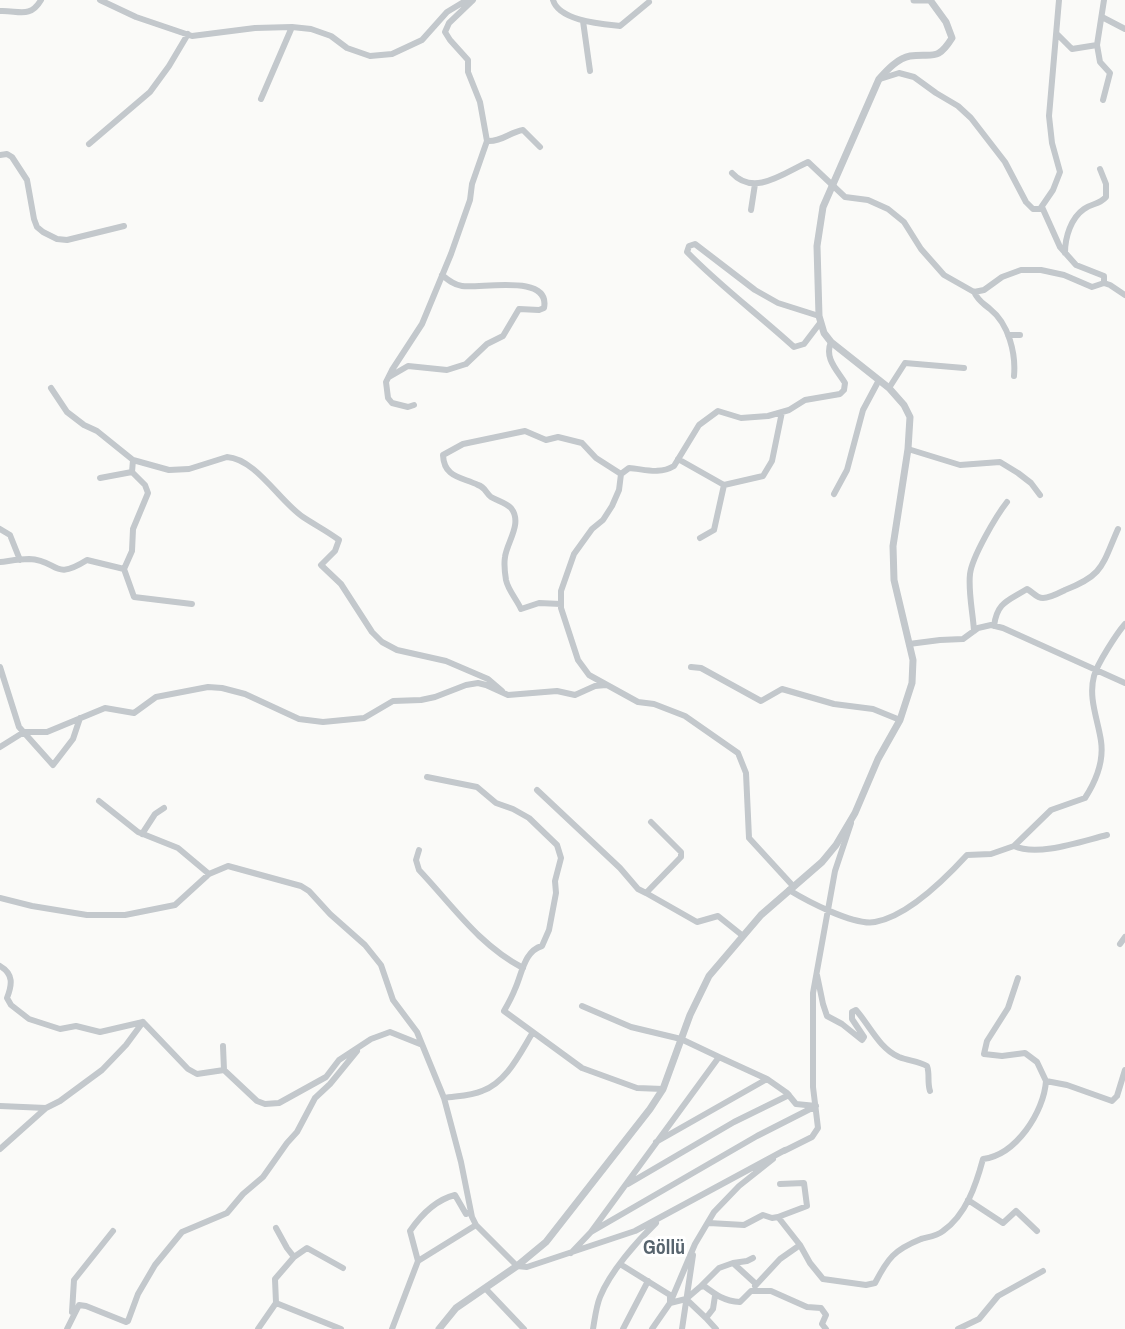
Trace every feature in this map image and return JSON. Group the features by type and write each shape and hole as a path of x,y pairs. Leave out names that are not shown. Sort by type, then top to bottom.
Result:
{"street":[{"path":"0,11 28,12 34,10 41,0"},
{"path":"100,0 136,17 192,36 255,28 311,29 331,36 359,54 370,56 392,54 422,40 447,12 467,0"},
{"path":"414,405 408,407 392,403 386,391 386,382 423,324 470,200 472,184 487,141 480,102 468,72 468,60 445,32 449,23 473,0"},
{"path":"554,0 555,5 567,14 583,21 620,26 649,3"},
{"path":"0,898 87,915 124,915 175,905 209,874 228,866 301,886 309,891 330,914 365,945 381,965 393,1000 417,1032 444,1098 461,1162 470,1212 476,1225 518,1266 527,1267 635,1231 812,1137 818,1128 813,1087 813,993 835,871 855,813 878,759 900,720 912,683 913,660 894,580 893,546 908,449 910,417 904,405 889,388 831,342 824,333 820,320 817,246 823,207 879,79 888,68 908,56 931,56 944,51 952,38 946,22 930,0 914,0"},
{"path":"879,79 899,73 914,77 958,106 971,118 1005,162 1026,202 1033,209 1040,209 1053,189 1060,172 1052,143 1049,116 1058,34 1059,0"},
{"path":"1103,100 1110,73 1100,62 1097,45 1104,0"},
{"path":"1102,17 1125,29"},
{"path":"583,21 590,71"},
{"path":"261,99 292,27"},
{"path":"89,144 150,92 188,34"},
{"path":"1058,34 1072,49 1097,45"},
{"path":"487,141 495,142 516,131 523,130 540,147"},
{"path":"0,155 7,154 12,157 27,180 34,219 37,227 43,232 57,239 67,240 124,226"},
{"path":"732,173 747,183 760,184 808,162 845,197 868,200 888,209 904,222 921,249 944,275 974,292 979,302 992,310 999,319 1008,335 1015,363 1014,376"},
{"path":"1065,254 1065,243 1073,222 1084,209 1098,204 1106,197 1106,184 1100,169"},
{"path":"751,210 755,184"},
{"path":"1042,207 1055,239 1065,254 1076,265 1104,276 1104,283"},
{"path":"695,244 755,290 778,303 820,320 804,344 794,347 763,318 710,276 687,252 689,246 695,244"},
{"path":"974,292 984,290 1002,277 1021,270 1041,270 1064,275 1092,287 1104,283 1125,295"},
{"path":"388,378 408,366 447,370 466,364 487,344 503,336 519,309 544,308 543,296 526,285 463,286 450,282 442,275"},
{"path":"1008,335 1020,335"},
{"path":"831,342 828,350 830,362 845,383 844,390 840,394 805,400 782,412 768,416 746,418 718,411 699,425 670,469 650,472 628,468 621,474 619,490 612,506 574,554 561,591 561,604 578,660 589,675 638,702 654,704 685,716 738,753 746,773 749,838 791,888 809,902 845,918 873,923 894,916 938,886 967,855 991,854 1014,846 1051,810 1085,798 1094,783 1102,754 1093,712 1093,678 1125,624"},
{"path":"889,388 905,363 964,368"},
{"path":"834,494 847,470 863,410 879,380"},
{"path":"51,388 67,412 84,425 97,431 133,460 169,470 189,469 233,457 261,475 302,516 339,540 335,551 321,565 341,584 372,632 382,642 397,650 446,661 488,679 508,695"},
{"path":"678,459 724,485 764,476 772,461 782,412"},
{"path":"561,604 539,603 522,609 506,582 505,557 516,515 510,506 490,496 485,488 459,479 450,473 443,461 443,455 463,444 525,431 546,440 558,437 582,442 596,458 621,474"},
{"path":"908,449 960,465 1000,462 1031,483 1040,495"},
{"path":"133,460 132,472 148,493 133,529 132,551 123,568 134,597 192,604"},
{"path":"100,478 132,472"},
{"path":"700,538 714,530 724,485"},
{"path":"975,631 970,572 992,525 1007,502"},
{"path":"0,529 10,535 20,560"},
{"path":"994,626 996,612 1002,605 1027,589 1036,597 1044,599 1085,583 1093,577 1100,570 1118,529"},
{"path":"0,562 30,559 41,561 63,571 72,569 87,560 123,568"},
{"path":"909,644 963,639 978,628 994,626 1125,682"},
{"path":"0,667 19,727 52,765 74,739 80,718"},
{"path":"691,667 701,668 761,701 782,689 834,704 873,709 900,720"},
{"path":"0,747 24,732 47,732 105,708 134,713 156,697 208,687 245,694 299,719 323,722 364,718 393,701 435,697 466,684 486,685 508,695 557,691 576,695 595,686 608,685"},
{"path":"427,777 477,787 496,803 529,818 557,845 561,858 555,881 556,893 549,930 542,946 528,957 515,991 504,1011 582,1068 637,1088 663,1089"},
{"path":"537,790 607,856 638,889 697,922 718,916 743,936"},
{"path":"99,801 142,834 178,848 209,874"},
{"path":"142,834 155,814 164,808"},
{"path":"440,1329 456,1308 518,1266 546,1242 557,1229 663,1089 690,1016 709,976 761,915 829,853 855,813"},
{"path":"646,893 681,857 681,852 651,822"},
{"path":"1014,846 1023,850 1057,847 1107,835"},
{"path":"419,850 416,860 419,870 472,931 502,957 523,968"},
{"path":"1120,944 1125,937"},
{"path":"0,966 6,969 11,976 11,987 7,998 11,1005 29,1019 60,1029 76,1026 100,1032 143,1022"},
{"path":"816,968 822,1004 827,1016 842,1024 862,1040 864,1037 852,1019 852,1012 856,1010 886,1049 901,1058 917,1060 927,1066 930,1073 928,1086 930,1091"},
{"path":"778,1217 823,1279 866,1285 875,1283 891,1256 909,1245 941,1233 951,1224 974,1191 983,1159 994,1158 1008,1149 1031,1124 1045,1094 1046,1081 1037,1062 1025,1053 1002,1056 984,1054 987,1041 1008,1008 1018,978"},
{"path":"582,1006 631,1026 681,1039 767,1078 789,1095 796,1104 816,1106"},
{"path":"143,1022 188,1069 196,1074 224,1070"},
{"path":"0,1149 46,1108 60,1101 102,1070 126,1045 143,1022"},
{"path":"223,1046 224,1070 256,1101 265,1104 279,1103 326,1077 339,1060 371,1039 390,1032 420,1044"},
{"path":"444,1098 481,1092 496,1084 509,1070 533,1032"},
{"path":"67,1329 79,1305 126,1322 129,1321 138,1294 155,1265 182,1232 227,1213 243,1194 263,1177 297,1132 315,1098 330,1084 357,1047"},
{"path":"570,1254 591,1232 719,1057"},
{"path":"1046,1081 1060,1083 1112,1101 1117,1096 1125,1070"},
{"path":"655,1142 767,1078"},
{"path":"625,1186 734,1122 789,1095"},
{"path":"0,1106 46,1108"},
{"path":"591,1232 757,1136 816,1106"},
{"path":"652,1329 670,1303 695,1244 714,1212 739,1186 785,1150"},
{"path":"709,1223 744,1225 763,1215 778,1217 807,1206 804,1183 780,1184"},
{"path":"392,1329 418,1261 410,1231 421,1215 445,1197 454,1195 466,1214 470,1212"},
{"path":"968,1200 1003,1223 1016,1211 1037,1231"},
{"path":"593,1329 604,1288 620,1264 661,1218"},
{"path":"418,1261 476,1225"},
{"path":"276,1228 294,1257"},
{"path":"72,1317 74,1280 113,1231"},
{"path":"682,1329 695,1244"},
{"path":"700,1287 704,1286 715,1296 740,1302 780,1259 800,1245"},
{"path":"258,1329 276,1303 275,1279 294,1257 307,1248 343,1268"},
{"path":"670,1303 686,1299 719,1268 753,1258"},
{"path":"733,1263 756,1284"},
{"path":"620,1264 670,1295 670,1303"},
{"path":"958,1329 979,1319 998,1296 1043,1271"},
{"path":"623,1329 648,1281"},
{"path":"485,1288 524,1329"},
{"path":"751,1291 771,1291 807,1307 821,1308 826,1315 822,1324 826,1329"},
{"path":"706,1318 713,1310 715,1296"},
{"path":"686,1299 716,1329"},
{"path":"276,1303 340,1329"}],"district":[{"name":"Göllü","path":"664,1249"}]}
